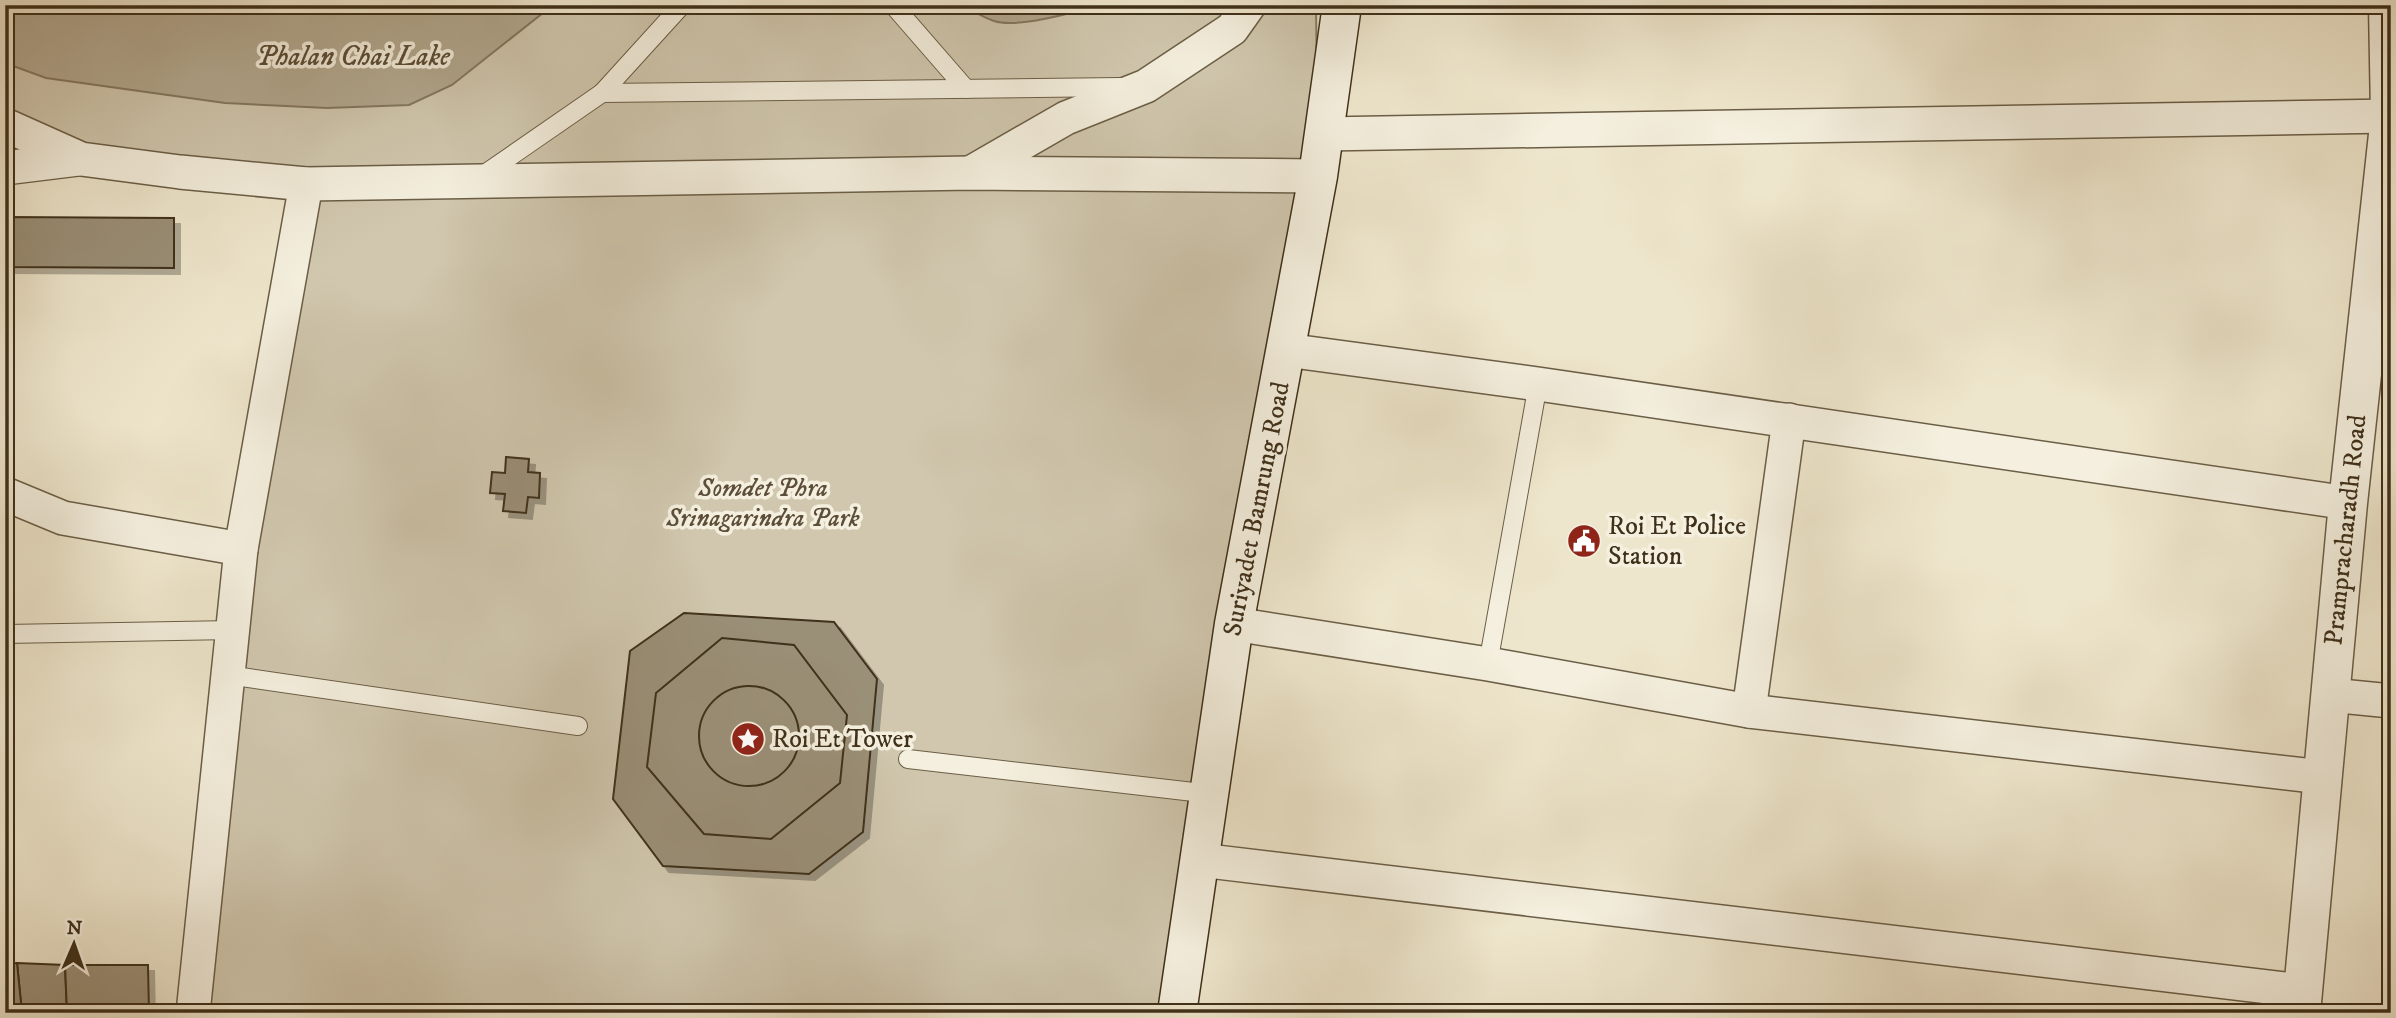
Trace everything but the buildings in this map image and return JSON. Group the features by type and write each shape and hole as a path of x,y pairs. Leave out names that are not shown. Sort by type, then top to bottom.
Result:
{"main road":[{"name":"Suriyadet Bamrung Road","path":"1177,1013 1234,624 1318,176 1342,5"},
{"name":"Prampracharadh Road","path":"2302,1002 2348,503 2390,116 2388,5"}],"street":[{"path":"971,173 1066,118 1146,86 1232,29 1249,5"},
{"path":"1324,134 2390,116"},
{"path":"5,125 81,159"},
{"path":"5,168 81,159 306,184 971,173 1318,176"},
{"path":"193,1013 241,549 306,184"},
{"path":"1286,350 1538,384 2348,503"},
{"path":"1749,712 1788,421"},
{"path":"5,494 63,518 241,549"},
{"path":"1234,624 1488,664 1749,712 2322,777"},
{"path":"2330,695 2391,701"},
{"path":"1200,860 2302,1002"}],"lane":[{"path":"474,181 602,93 682,5"},
{"path":"894,5 966,89"},
{"path":"602,93 1146,86"},
{"path":"1488,664 1538,384"},
{"path":"5,634 233,630"},
{"path":"228,675 578,726"},
{"path":"908,759 1211,794"}],"green space":[{"name":"Somdet Phra Srinagarindra Park","path":"5,5 1316,5 1318,176 1179,1013 196,1013 306,184 180,172 5,125"}],"water":[{"name":"Phalan Chai Lake","path":"5,5 553,5 452,85 409,105 327,108 225,103 46,78 5,63"},
{"path":"965,5 1093,5 1058,16 1004,23 994,21"}],"place":[{"name":"Roi Et Police Station","path":"1584,541"},
{"name":"Roi Et Tower","path":"748,739"}]}
